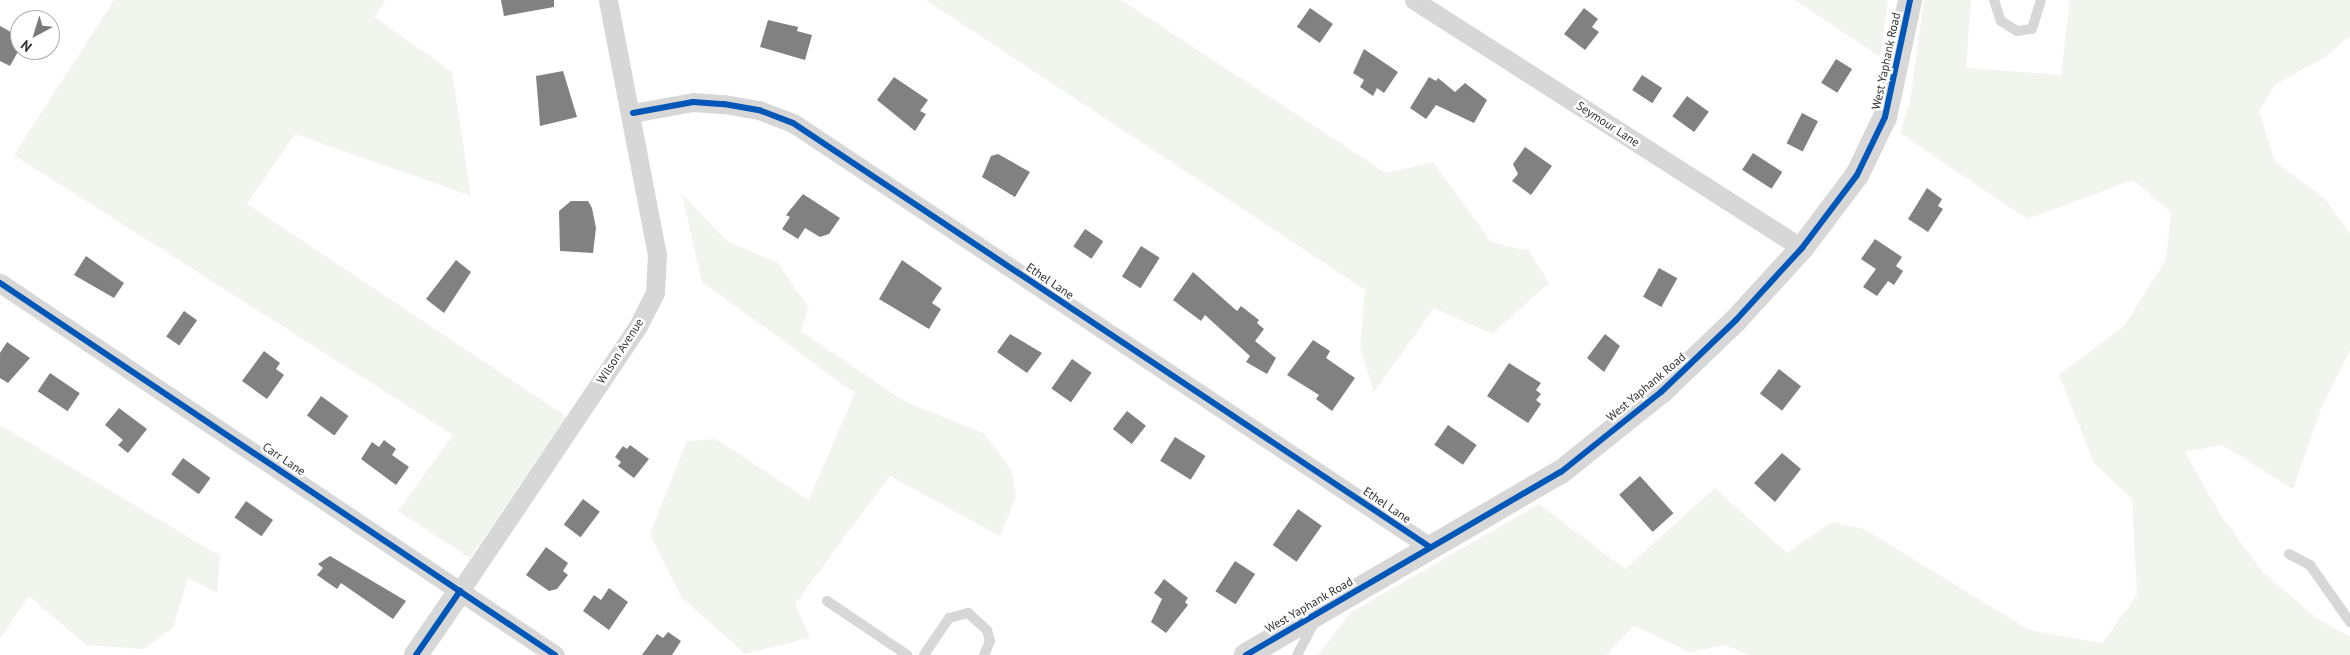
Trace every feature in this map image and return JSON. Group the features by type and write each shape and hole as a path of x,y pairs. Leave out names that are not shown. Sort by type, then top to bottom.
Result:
{"street":[{"name":"Wilson Avenue","path":"416,655 638,326 655,292 657,255 633,113 608,0"},
{"name":"Seymour Lane","path":"1414,0 1802,248"},
{"name":"West Yaphank Road","path":"1246,655 1430,547 1504,509 1561,472 1662,392 1736,320 1802,248 1857,175 1885,117 1910,0"},
{"name":"Ethel Lane","path":"633,113 694,102 716,103 759,110 793,123 1430,547"},
{"name":"Carr Lane","path":"0,283 555,655"}],"lane":[{"path":"1994,0 2001,21 2017,31 2032,29 2041,0"},
{"path":"2289,554 2310,566 2350,622"},
{"path":"827,601 907,655"},
{"path":"1296,655 1320,611"},
{"path":"924,655 949,618 968,614 987,630 990,641 984,655"}],"shaded area":[{"path":"114,0 386,0 374,17 452,72 471,196 295,134 247,204 567,417 470,558 398,511 453,435 14,155"},
{"path":"926,0 1121,0 1386,173 1433,162 1491,242 1529,251 1549,283 1492,334 1434,308 1374,392 1360,347 1365,290"},
{"path":"1795,0 1888,0 1880,57"},
{"path":"1924,0 1971,0 1966,68 2061,75 2070,0 2350,0 2350,36 2324,58 2276,84 2259,111 2275,162 2325,199 2350,234 2350,350 2322,406 2293,489 2222,445 2185,452 2221,516 2262,571 2316,618 2350,637 2350,655 1749,655 1725,645 1690,652 1634,626 1606,655 1318,655 1350,613 1539,504 1625,569 1715,488 1787,553 1832,522 1864,529 2029,630 2102,643 2137,595 2132,499 2094,463 2059,375 2124,326 2166,260 2171,212 2133,180 2027,219 1900,133 1910,102"},
{"path":"682,194 727,241 778,263 808,307 801,331 904,401 985,434 1012,471 1016,497 1000,536 890,476 795,604 810,638 745,654 681,597 650,534 687,441 716,439 809,500 855,393 702,282"},
{"path":"0,425 220,556 217,593 188,578 173,628 143,649 86,645 29,596 0,639"}],"building":[{"path":"501,0 554,0 554,7 504,16"},
{"path":"1310,8 1333,24 1320,43 1297,27"},
{"path":"1584,8 1598,19 1592,27 1599,32 1585,50 1564,34"},
{"path":"768,20 798,27 797,31 812,35 805,60 760,47"},
{"path":"0,26 10,32 10,60 13,60 10,66 0,61"},
{"path":"1364,49 1398,72 1384,93 1377,88 1373,96 1360,87 1364,80 1353,73"},
{"path":"1836,59 1852,69 1837,93 1821,83"},
{"path":"563,71 577,117 540,126 536,76"},
{"path":"1642,75 1662,88 1652,103 1632,90"},
{"path":"894,77 928,100 920,111 926,114 915,131 877,100"},
{"path":"1429,77 1436,81 1438,78 1455,92 1465,83 1487,100 1474,123 1436,105 1426,119 1410,108"},
{"path":"1687,96 1709,112 1694,132 1672,116"},
{"path":"1802,113 1818,121 1803,151 1787,143"},
{"path":"1525,147 1552,166 1531,195 1512,181 1518,174 1513,164"},
{"path":"1753,153 1782,172 1771,189 1742,170"},
{"path":"998,154 1030,172 1015,197 982,177 991,156"},
{"path":"1927,188 1942,199 1938,206 1943,209 1928,232 1908,219"},
{"path":"803,194 840,218 829,234 820,237 805,228 798,239 782,229 790,217 786,215"},
{"path":"571,201 588,201 592,208 596,228 593,253 560,251 559,211"},
{"path":"1085,229 1103,241 1091,259 1073,246"},
{"path":"1875,239 1902,257 1896,266 1903,271 1894,285 1888,281 1877,296 1863,287 1876,269 1861,259"},
{"path":"1141,246 1160,258 1141,288 1122,277"},
{"path":"86,256 124,283 114,298 74,275"},
{"path":"456,260 471,272 444,313 426,299"},
{"path":"902,260 942,288 932,303 941,309 929,329 879,299"},
{"path":"1659,268 1677,278 1661,307 1643,297"},
{"path":"1193,272 1237,311 1241,306 1259,320 1257,323 1264,329 1255,341 1276,358 1267,374 1246,362 1250,356 1205,315 1201,321 1173,300"},
{"path":"184,311 197,320 179,346 166,336"},
{"path":"1010,334 1042,353 1027,373 997,352"},
{"path":"1605,334 1620,346 1604,372 1587,358"},
{"path":"1313,340 1330,351 1326,358 1355,378 1332,411 1316,399 1319,395 1287,375"},
{"path":"7,342 30,358 8,383 0,378 0,353"},
{"path":"264,351 280,363 276,369 284,375 267,399 242,381"},
{"path":"1072,359 1092,373 1071,402 1051,388"},
{"path":"1509,363 1541,383 1536,390 1541,394 1536,400 1541,404 1528,423 1487,396"},
{"path":"1779,369 1801,386 1782,411 1760,393"},
{"path":"50,373 80,393 68,411 38,391"},
{"path":"321,396 349,416 334,435 307,415"},
{"path":"119,408 147,429 128,453 118,445 123,440 105,425"},
{"path":"1127,411 1146,426 1132,444 1113,429"},
{"path":"1448,425 1477,445 1463,465 1434,445"},
{"path":"1175,437 1206,456 1191,480 1160,461"},
{"path":"384,440 396,449 392,455 409,467 396,485 361,459 372,442 379,447"},
{"path":"630,445 649,459 634,478 618,466 621,462 615,457 623,446 627,449"},
{"path":"1782,453 1801,469 1775,502 1754,483"},
{"path":"183,458 211,478 199,494 171,474"},
{"path":"1640,476 1673,513 1653,532 1619,495"},
{"path":"583,499 600,512 581,537 564,525"},
{"path":"246,501 273,520 262,536 235,517"},
{"path":"1298,509 1322,526 1297,562 1273,545"},
{"path":"546,547 568,563 563,571 568,575 557,589 549,591 526,575"},
{"path":"330,556 406,601 393,619 341,583 337,589 317,575 323,568 318,564"},
{"path":"1235,561 1255,574 1236,604 1215,591"},
{"path":"1164,579 1188,598 1185,602 1188,605 1166,633 1151,622 1162,599 1154,593"},
{"path":"609,588 628,602 609,630 583,611 594,595 601,600"},
{"path":"668,632 681,641 672,655 642,655 657,634 663,638"}],"cycle path":[{"path":"1246,655 1561,472 1661,392 1736,320 1802,248 1857,175 1885,117 1910,0"},
{"path":"633,113 693,102 724,104 759,110 793,123 1430,547"},
{"path":"0,283 555,655"},
{"path":"416,655 460,591"}]}
